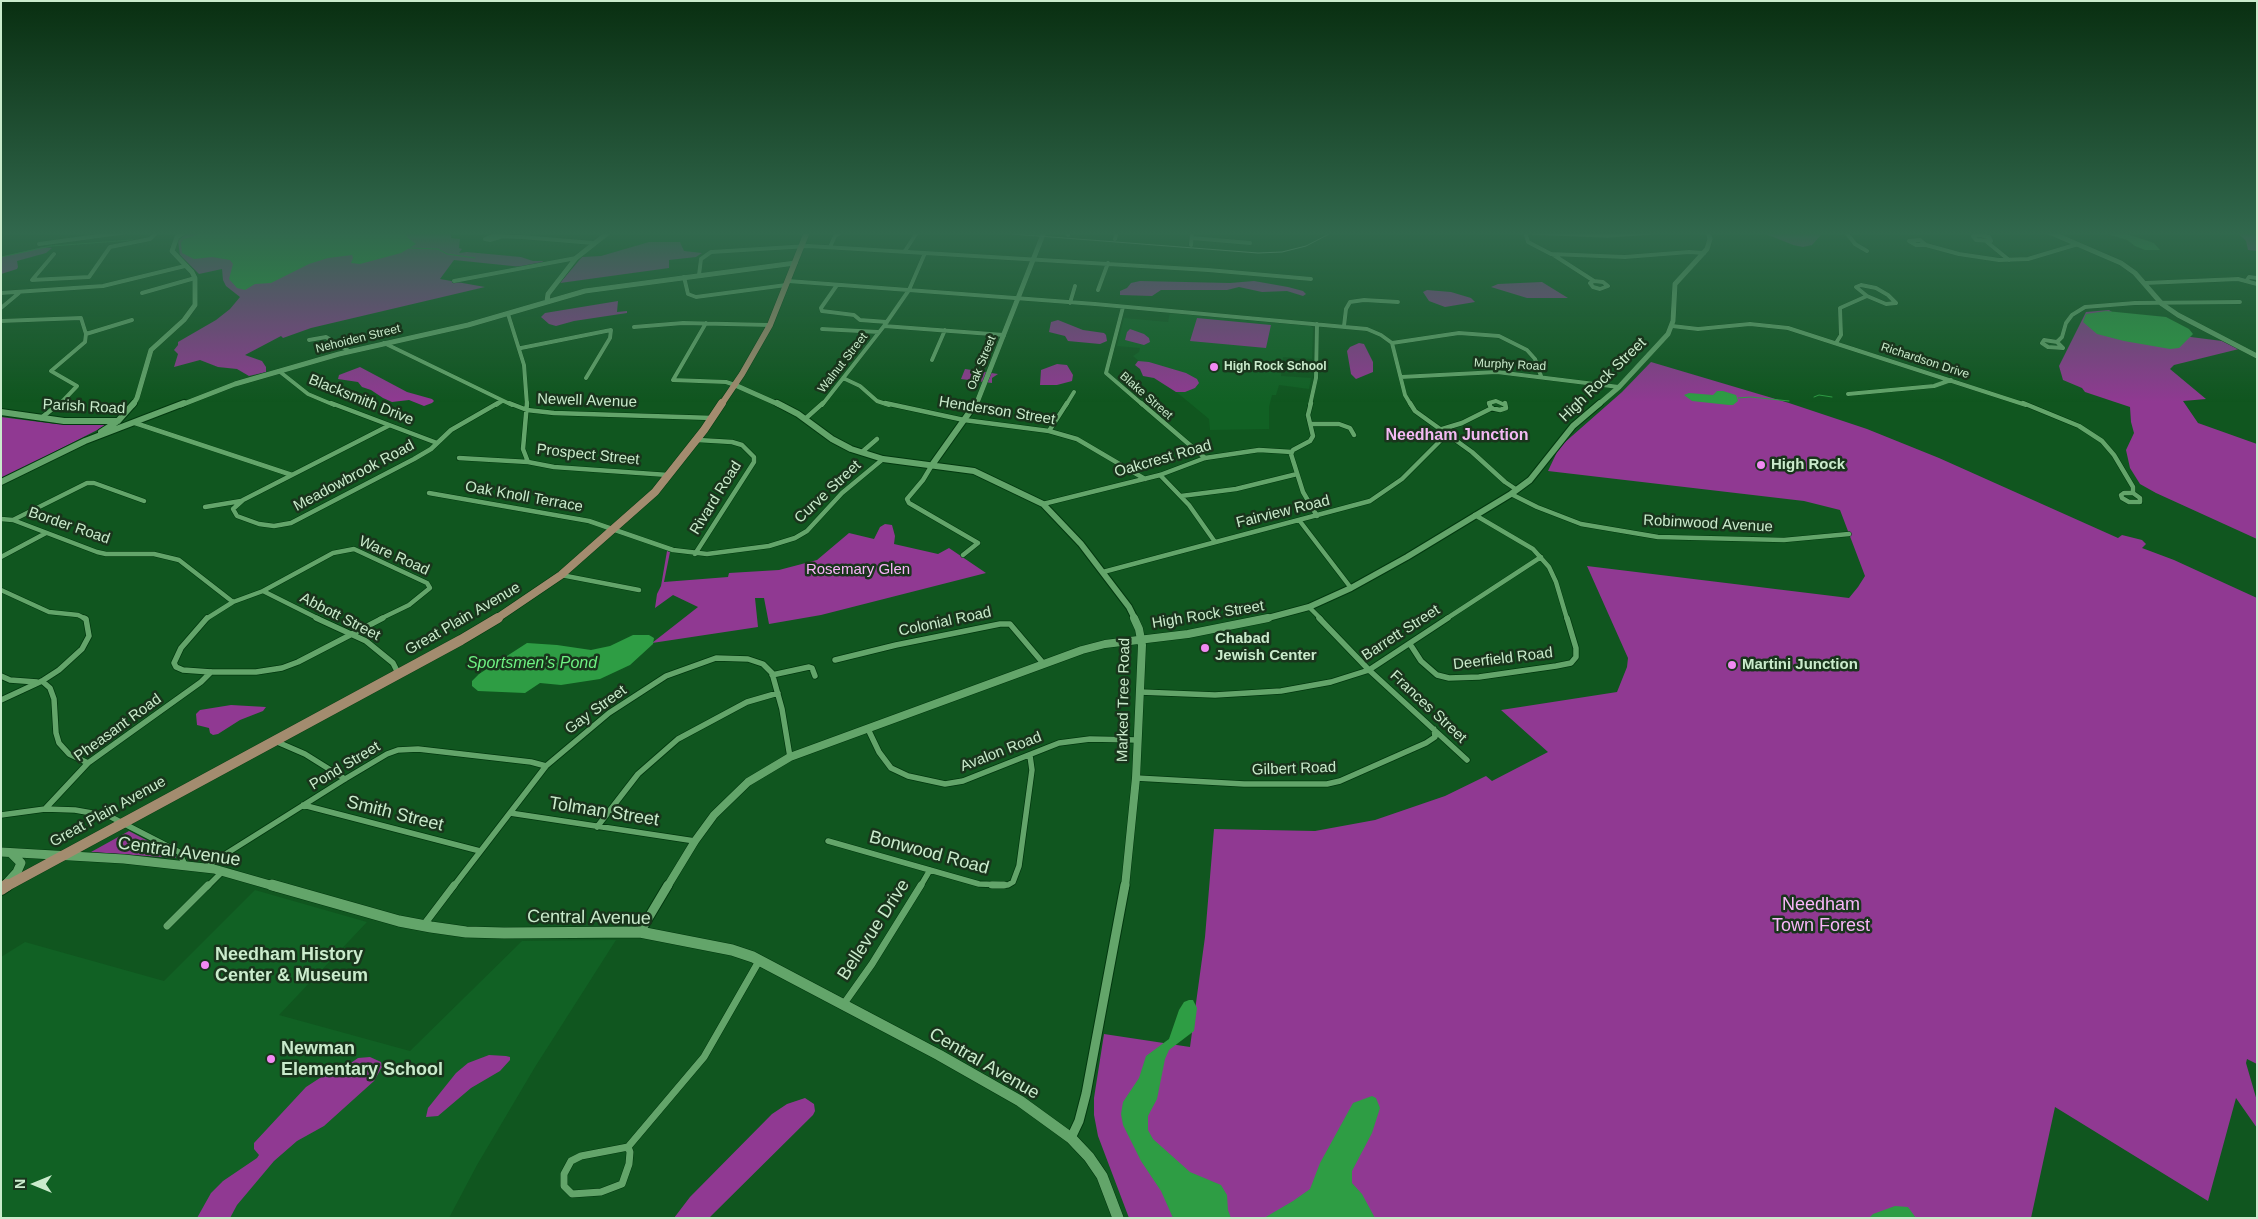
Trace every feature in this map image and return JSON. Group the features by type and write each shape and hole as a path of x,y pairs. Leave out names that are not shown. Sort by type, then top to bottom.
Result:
{"main road":[{"name":"Great Plain Avenue","path":"1,889 492,622 562,575 655,492 698,440 735,384 770,325 785,289"},
{"name":"Central Avenue","path":"6,852 185,865 222,871 423,926 466,932 640,932 732,950 759,961 939,1055 1020,1101 1072,1138 1089,1157 1102,1176 1118,1218"},
{"path":"1,889 16,874 21,865 20,860 6,852"}],"street":[{"path":"1,293 80,289"},
{"path":"142,293 157,289"},
{"path":"85,441 118,421 130,409 137,398 151,350 184,320 195,305 195,289"},
{"path":"547,301 546,298 552,289"},
{"name":"Nehoiden Street","path":"1,482 85,441 235,384 349,351 508,314 547,301 600,289"},
{"path":"687,289 688,294 696,297 749,289"},
{"path":"834,289 821,308 822,311 854,315 860,320 886,324 1004,335"},
{"path":"893,289 1344,326 1381,334 1392,343 1466,333 1500,336 1514,342 1529,352 1541,376"},
{"name":"Oak Street","path":"932,464 975,406 1022,289"},
{"path":"1070,303 1074,289"},
{"path":"1672,326 1675,289"},
{"path":"1857,289 1867,296 1886,304 1896,303 1888,295 1878,289"},
{"path":"2150,289 2162,304 2196,326 2257,356"},
{"name":"Walnut Street","path":"805,419 825,402 886,324 909,290"},
{"path":"1,308 19,293"},
{"path":"1836,342 1841,335 1840,308 1854,300 1867,296"},
{"path":"1344,326 1346,309 1350,302 1364,300 1398,302"},
{"path":"2057,342 2062,337 2066,323 2072,315 2085,306 2135,303 2240,302"},
{"name":"Blake Street","path":"1123,307 1106,364 1106,373 1205,458"},
{"name":"Prospect Street","path":"508,314 524,365 527,410 523,450 528,462 554,467 669,475"},
{"path":"1,322 77,317 83,321 86,334 82,346 56,365 51,372 76,384 76,389 40,418"},
{"path":"86,334 132,320"},
{"path":"634,327 666,324 770,325"},
{"path":"706,324 673,380 735,384"},
{"path":"1317,324 1316,378 1308,415 1313,434 1311,439 1292,452 1297,474 1304,492 1317,516"},
{"name":"Richardson Drive","path":"1672,326 1709,330 1750,324 1775,325 1836,342 2037,408 2092,433 2102,441 2114,455 2132,486 2133,493"},
{"name":"High Rock Street","path":"640,932 694,841 714,815 731,796 748,782 790,757 1043,663 1105,644 1188,634 1246,624 1309,607 1351,588 1407,557 1514,492 1543,467 1573,426 1619,387 1650,355 1672,326"},
{"path":"822,329 879,332"},
{"path":"520,348 611,330 610,338 586,378"},
{"path":"932,360 945,330"},
{"path":"309,340 320,336 326,337 349,351"},
{"path":"2047,340 2057,342 2062,345 2062,348 2052,348 2042,343 2047,340"},
{"name":"Newell Avenue","path":"384,343 502,400 527,410 554,413 713,418"},
{"name":"Robinwood Avenue","path":"1392,343 1404,392 1410,404 1439,430 1472,452 1514,492 1537,507 1582,524 1658,536 1810,540 1849,534"},
{"name":"Blacksmith Drive","path":"279,371 308,394 388,426 437,443"},
{"name":"Murphy Road","path":"1401,377 1486,372 1541,376 1619,387"},
{"name":"Henderson Street","path":"843,378 860,386 877,400 900,408 964,420 1049,431 1077,439 1145,479"},
{"path":"1848,394 1934,386 1951,380"},
{"name":"Marked Tree Road","path":"735,384 781,404 838,443 883,458 974,471 1013,488 1042,504 1081,544 1129,608 1142,639 1136,778 1125,890 1086,1094 1080,1121 1072,1138"},
{"path":"1049,431 1074,392"},
{"name":"Meadowbrook Road","path":"292,474 244,500 233,509 237,516 267,525 290,523 414,459 462,423 502,400"},
{"path":"1439,430 1492,408"},
{"name":"Parish Road","path":"1,412 68,421 135,423"},
{"name":"Meadowbrook Road","path":"135,423 292,474"},
{"path":"1310,424 1340,424 1350,428 1354,435"},
{"path":"292,474 388,426"},
{"name":"Fairview Road","path":"1103,572 1360,505 1378,497 1411,471 1446,435"},
{"path":"862,452 877,439"},
{"name":"Rivard Road","path":"695,554 754,462 754,457 742,445 732,442 698,440"},
{"name":"Oakcrest Road","path":"1042,504 1145,479 1205,458 1259,450 1292,452"},
{"path":"459,458 528,462"},
{"name":"Curve Street","path":"614,529 674,550 695,554 740,551 769,546 795,538 807,531 842,493 883,458"},
{"path":"932,464 923,480 907,499 978,543 963,555"},
{"path":"1160,474 1181,496 1215,542"},
{"path":"1181,496 1236,489 1297,474"},
{"path":"13,520 87,483 94,483 144,501"},
{"name":"Oak Knoll Terrace","path":"429,493 589,521 614,529"},
{"path":"204,507 244,500"},
{"name":"Deerfield Road","path":"1410,644 1421,661 1437,675 1448,678 1479,677 1571,662 1576,657 1573,638 1556,582 1549,567 1533,550 1475,515"},
{"name":"Border Road","path":"1,519 13,520 106,554 154,554 179,560 233,602"},
{"path":"1299,520 1351,588"},
{"path":"1,557 46,533"},
{"name":"Ware Road","path":"262,590 332,553 354,549 427,583 430,588 418,600 350,634"},
{"name":"Barrett Street","path":"1140,692 1215,695 1281,691 1331,682 1369,670 1540,557"},
{"path":"562,575 639,590"},
{"path":"1,590 50,612 78,615 86,619 89,636 82,650 71,661 42,682 1,700"},
{"path":"262,590 233,602 202,621 181,648 174,662 176,667 183,670 211,672 256,672 282,668 298,662 350,634"},
{"name":"Abbott Street","path":"262,590 366,641 393,662 398,673"},
{"name":"Frances Street","path":"1309,607 1369,670 1467,760"},
{"name":"Colonial Road","path":"836,660 896,645 1000,624 1010,624 1043,663"},
{"name":"Gay Street","path":"423,926 546,766 609,713 666,676 716,658 745,659 763,664 772,675"},
{"path":"790,757 782,710 772,675 809,667 812,668 815,676"},
{"name":"Pheasant Road","path":"45,809 88,763 201,682 211,672"},
{"path":"1,676 10,680 27,683 42,682 50,688 54,699 56,733 59,743 69,754 88,763"},
{"path":"597,827 638,774 678,739 747,702 778,693"},
{"name":"Avalon Road","path":"868,729 879,752 891,768 908,776 945,784 963,781 1030,756 1058,743 1074,740 1137,740"},
{"name":"Gilbert Road","path":"1136,778 1244,784 1327,784 1356,775 1426,743 1435,737 1434,729"},
{"path":"273,740 305,754 345,779"},
{"name":"Pond Street","path":"204,868 345,779 387,754 398,750 427,750 530,762 546,766"},
{"name":"Bonwood Road","path":"828,841 979,884 998,886 1012,882 1020,866 1028,815 1032,770 1030,756"},
{"name":"Smith Street","path":"303,805 480,851"},
{"path":"1,815 45,809 75,810 109,816 179,852 185,865"},
{"name":"Tolman Street","path":"510,813 694,841"},
{"name":"Bellevue Drive","path":"843,1006 872,964 930,870"},
{"path":"167,926 222,871"},
{"path":"628,1147 630,1152 629,1164 622,1184 601,1192 572,1194 564,1186 564,1174 571,1161 581,1156 628,1147 704,1057 759,961"}],"shaded area":[{"name":"High Rock School","path":"1170,312 1310,325 1313,328 1312,359 1283,357 1281,376 1311,378 1309,389 1279,385 1276,395 1272,395 1269,407 1269,429 1210,430 1209,419 1133,356 1139,352 1140,348 1117,346 1124,318 1168,322"},
{"name":"Newman Elementary School","path":"255,890 367,922 279,1015 410,1051 522,941 616,940 535,1067 477,1165 449,1218 1,1218 1,957 25,942 164,981"}],"green space":[{"path":"230,289 477,289 311,328 283,338 281,336 245,355 262,361 266,367 266,372 249,376 237,369 218,367 200,360 174,367 178,354 174,350 178,342 216,320 230,309 240,297"},
{"path":"1125,289 1231,289 1161,290 1152,296 1120,295 1120,291"},
{"path":"1248,289 1295,289 1306,294 1303,296 1287,291 1262,292"},
{"path":"1497,289 1553,289 1568,298 1527,298"},
{"path":"1427,290 1451,292 1471,298 1475,302 1445,307 1429,301 1423,292"},
{"path":"618,301 617,312 627,311 627,313 574,321 556,326 549,324 541,317 545,313"},
{"path":"2109,310 2115,314 2183,336 2222,341 2239,349 2174,365 2170,369 2206,399 2183,401 2198,423 2257,444 2257,539 2140,484 2130,468 2126,450 2134,433 2130,407 2085,392 2082,388 2063,380 2059,366 2086,312"},
{"path":"1197,318 1271,325 1266,348 1190,341"},
{"path":"1058,320 1083,330 1104,333 1107,341 1100,344 1068,341 1065,336 1049,332 1051,322"},
{"path":"1130,329 1144,334 1149,338 1150,342 1144,345 1125,340"},
{"path":"1359,343 1364,344 1373,362 1373,372 1356,379 1351,374 1347,351 1350,347"},
{"path":"1138,361 1149,362 1186,373 1197,379 1199,383 1195,388 1185,392 1176,392 1154,378 1143,376 1140,369 1135,365"},
{"name":"Needham Town Forest","path":"1651,362 1789,403 1867,429 1939,458 2118,538 2122,535 2142,540 2146,544 2142,548 2174,560 2257,598 2257,1064 2247,1059 2246,1063 2257,1101 2257,1128 2236,1098 2208,1201 2055,1107 2031,1218 1129,1218 1098,1136 1094,1115 1094,1098 1104,1034 1190,1047 1205,937 1214,829 1315,831 1375,820 1445,796 1486,776 1492,781 1548,752 1501,710 1617,692 1627,667 1628,658 1587,566 1849,598 1865,576 1840,510 1804,501 1548,471 1557,452 1564,443 1622,392"},
{"path":"1057,364 1067,365 1073,375 1072,381 1057,385 1040,385 1041,370"},
{"path":"360,367 407,392 434,401 424,406 409,400 392,402 362,387 358,382 338,379 339,375"},
{"path":"965,369 998,374 992,378 992,383 961,379"},
{"path":"1,417 56,424 107,425 1,479"},
{"name":"Rosemary Glen","path":"885,524 892,525 895,536 894,544 938,554 949,548 986,573 821,615 769,624 764,598 755,598 758,627 652,643 698,607 673,595 655,608 667,551 670,552 664,582 728,577 729,573 779,570 817,560 849,533 874,539 880,527"},
{"path":"231,705 266,707 263,711 240,720 218,734 213,735 210,733 209,728 197,725 196,714 200,710"},
{"path":"129,831 175,855 176,858 91,852"},
{"path":"489,1055 506,1056 510,1057 510,1060 500,1071 471,1088 438,1116 426,1117 428,1108 456,1073 468,1063"},
{"path":"370,1057 381,1062 382,1067 374,1081 324,1126 297,1141 274,1161 237,1205 230,1218 197,1218 211,1193 223,1181 257,1158 259,1155 254,1149 254,1143 306,1087 326,1074 345,1067 358,1058"},
{"path":"805,1098 814,1104 815,1111 813,1115 709,1218 674,1218 690,1197 772,1114 787,1104"}],"water":[{"path":"2106,311 2166,317 2189,329 2193,334 2179,348 2170,349 2097,334 2083,322 2086,314"},
{"path":"1717,391 1736,395 1738,401 1733,405 1729,405 1692,401 1684,395 1689,393 1713,395"},
{"name":"Sportsmen's Pond","path":"633,635 649,635 654,638 653,644 630,665 600,679 561,685 540,683 525,693 478,691 472,686 472,681 479,674 527,643 591,650 610,646"},
{"path":"1193,1000 1197,1008 1194,1031 1169,1050 1165,1059 1157,1099 1148,1116 1148,1130 1153,1139 1190,1172 1221,1185 1227,1195 1228,1210 1231,1218 1173,1218 1161,1191 1141,1161 1123,1125 1121,1114 1123,1102 1139,1078 1146,1056 1169,1039 1179,1010 1184,1002"},
{"path":"1372,1096 1376,1098 1380,1108 1372,1133 1352,1171 1352,1183 1362,1194 1375,1218 1264,1218 1310,1189 1320,1163 1353,1103"},
{"path":"1895,1206 1908,1207 1916,1218 1869,1218 1873,1214"}],"waterway":[{"path":"1814,397 1819,395 1832,397"},
{"path":"1738,398 1751,397 1789,401"}],"place":[{"name":"High Rock School","path":"1214,367"},
{"name":"High Rock","path":"1761,465"},
{"name":"Chabad Jewish Center","path":"1205,648"},
{"name":"Martini Junction","path":"1732,665"},
{"name":"Needham History Center & Museum","path":"205,965"},
{"name":"Newman Elementary School","path":"271,1059"}],"district":[{"name":"Needham Junction","path":"1457,436"}]}
